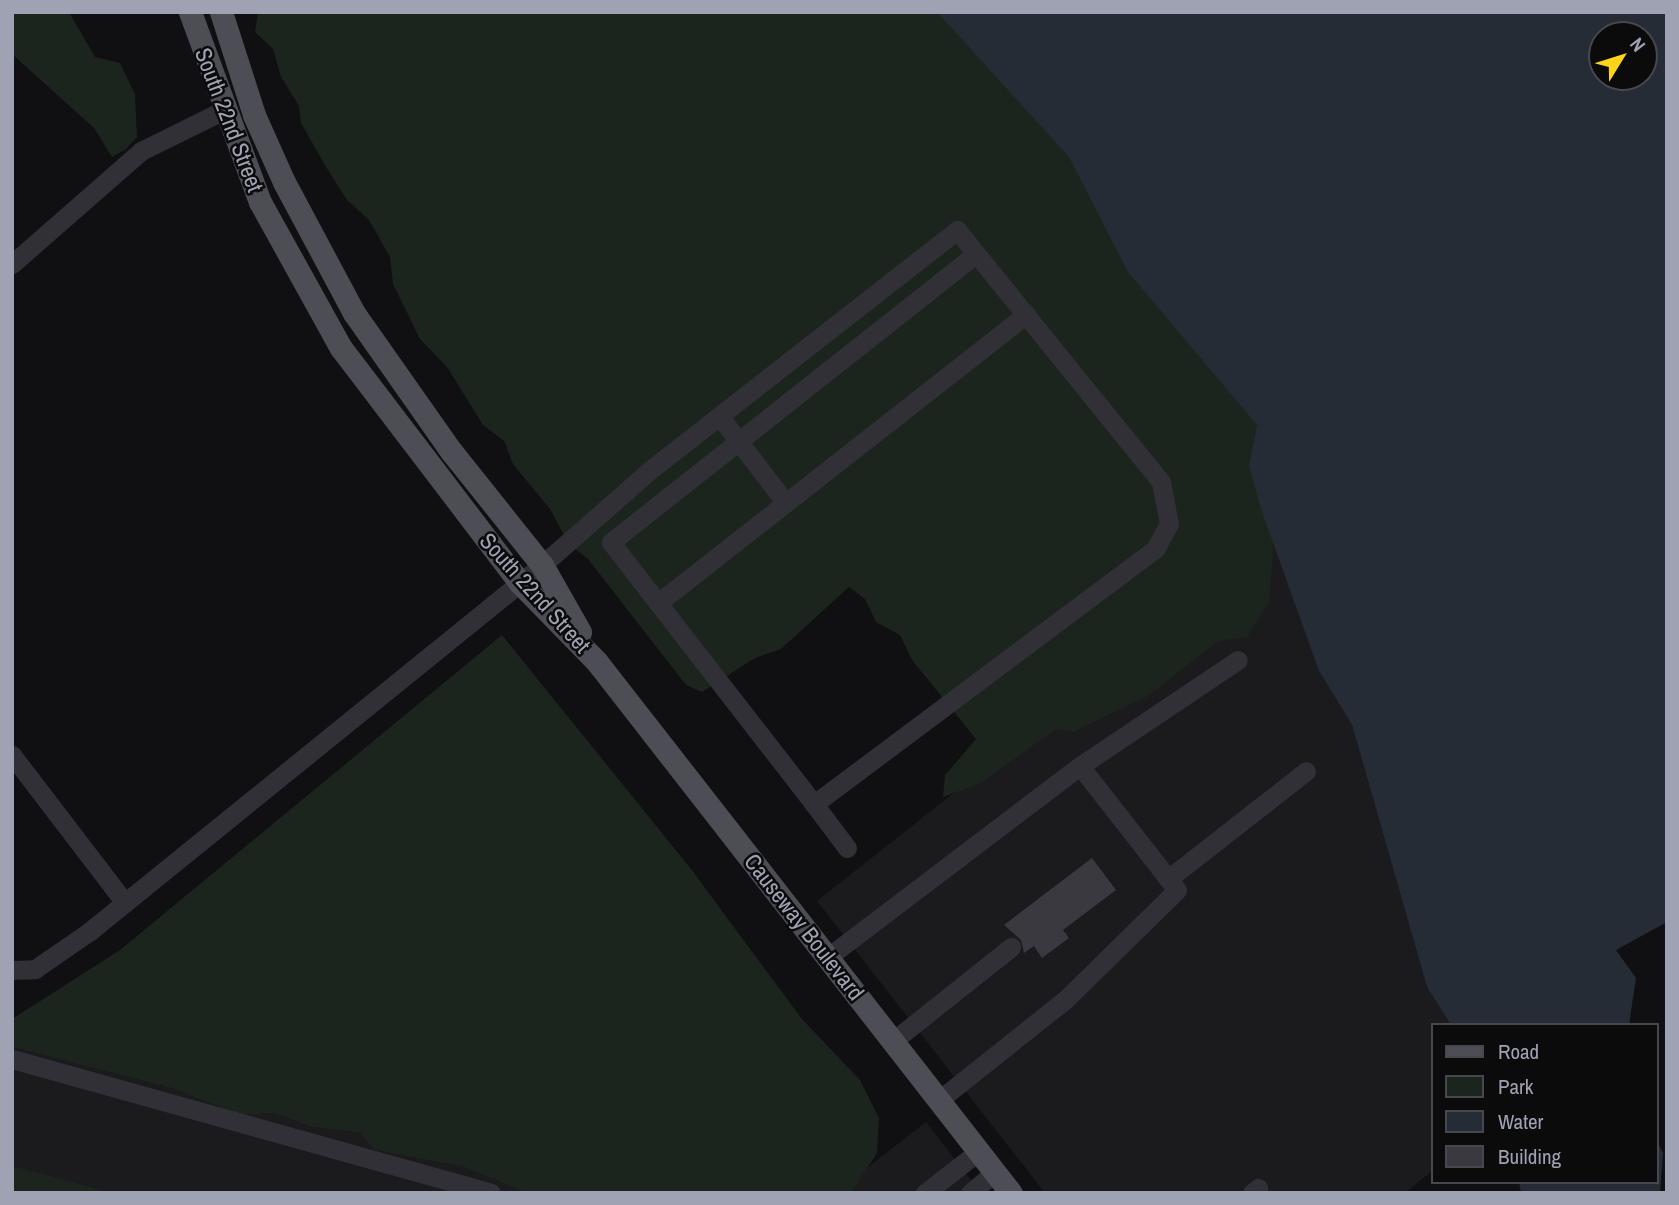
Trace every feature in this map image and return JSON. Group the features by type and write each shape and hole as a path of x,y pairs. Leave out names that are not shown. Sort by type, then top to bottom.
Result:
{"main road":[{"name":"South 22nd Street","path":"190,12 222,111 260,202 341,348 520,583 597,662"},
{"name":"South 22nd Street","path":"221,12 230,47 284,182 354,313 451,451 542,565 597,662"},
{"path":"204,56 230,47"},
{"name":"Causeway Boulevard","path":"597,662 1012,1193"}],"lane":[{"path":"12,264 141,151 222,111"},
{"path":"12,970 36,969 125,903 542,565 720,416 957,230 1161,482 1169,524 1155,549 814,804"},
{"path":"847,848 611,542 976,254"},
{"path":"658,603 1026,314"},
{"path":"720,416 785,502"},
{"path":"828,957 1080,766 1238,660"},
{"path":"12,755 125,903"},
{"path":"939,1100 1066,999 1177,890 1080,766"},
{"path":"1168,879 1306,771"},
{"path":"893,1041 1011,947"},
{"path":"12,1059 491,1193"},
{"path":"925,1193 979,1151"},
{"path":"970,1193 995,1172"}],"shaded area":[{"path":"1274,540 1319,671 1352,725 1427,987 1450,1023 1430,1023 1430,1173 1405,1193 1045,1193 817,901"},
{"path":"12,1047 171,1088 240,1115 274,1113 312,1127 360,1133 376,1150 464,1167 527,1193 12,1193"},
{"path":"926,1122 981,1193 835,1193"}],"green space":[{"path":"12,12 69,12 95,57 120,63 135,94 137,137 126,149 112,157 94,128 12,54"},
{"path":"258,12 1174,12 1284,104 1262,512 1274,540 1269,602 1247,637 1218,641 1148,696 1073,732 1056,729 981,783 943,797 945,775 976,739 912,660 900,635 876,622 865,599 849,587 781,649 755,658 702,692 686,685 588,559 568,543 550,509 513,464 504,441 483,425 447,367 420,339 393,284 390,257 369,220 347,200 326,167 301,123 299,106 281,77 273,49 255,32"},
{"path":"502,635 691,869 802,1019 860,1080 879,1118 877,1153 851,1193 527,1193 464,1167 375,1150 360,1133 312,1127 274,1113 240,1115 171,1088 12,1047 12,1019 120,950"},
{"path":"12,1166 95,1188 106,1193 12,1193"}],"water":[{"path":"937,12 1667,12 1667,922 1616,950 1636,978 1629,1023 1450,1023 1427,987 1352,725 1319,671 1262,512 1249,466 1257,425 1128,272 1069,157"},
{"path":"1658,1143 1663,1153 1660,1193 1521,1193 1519,1184 1658,1184"}],"building":[{"path":"1092,858 1116,890 1063,930 1069,938 1042,958 1034,946 1024,953 1021,940 1004,925"}]}
